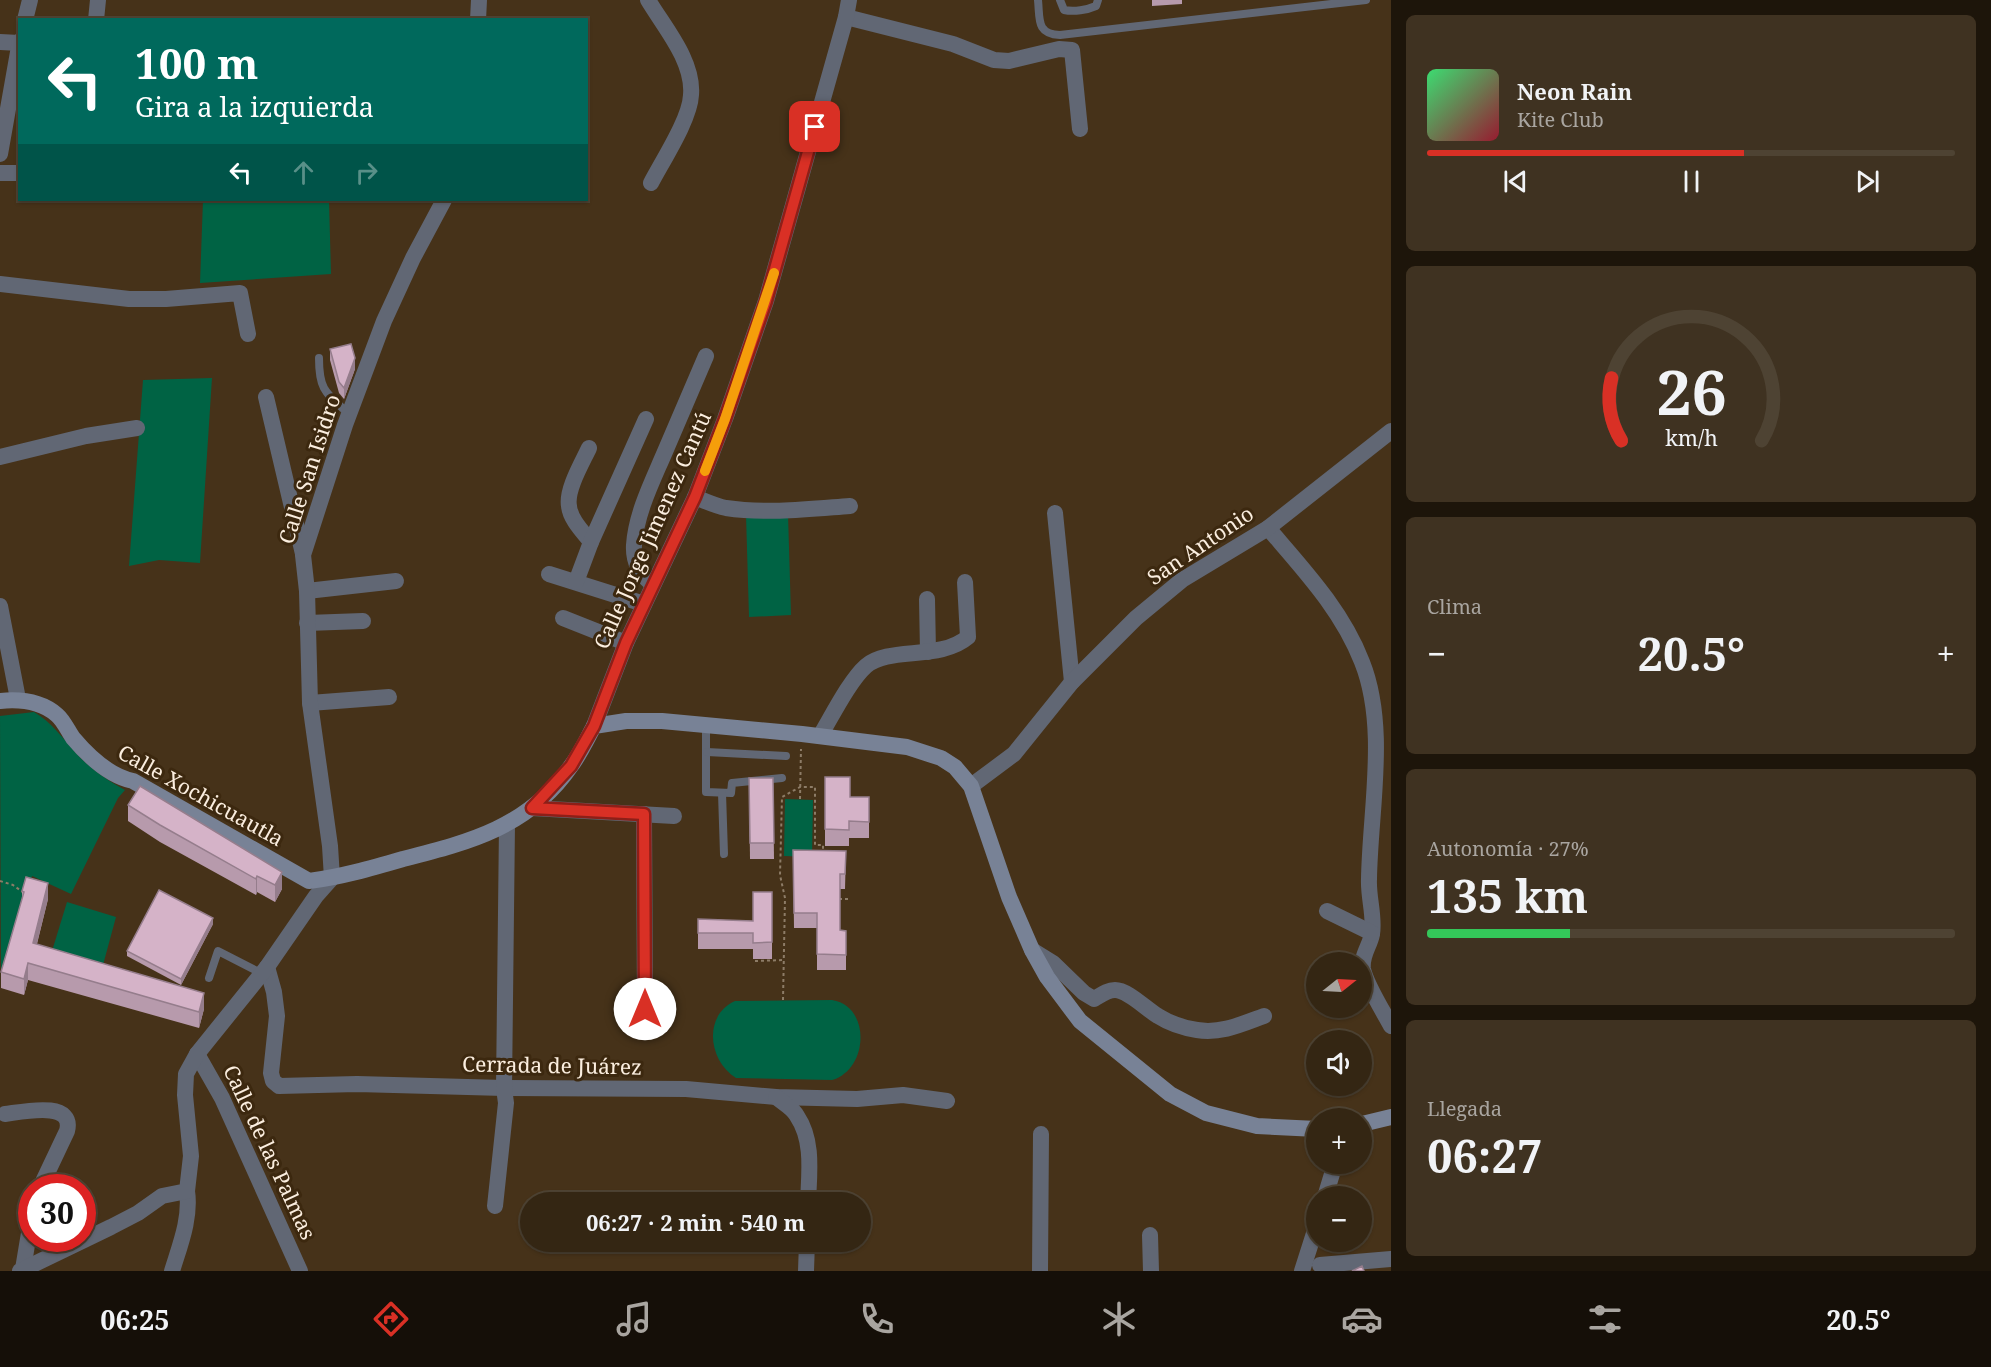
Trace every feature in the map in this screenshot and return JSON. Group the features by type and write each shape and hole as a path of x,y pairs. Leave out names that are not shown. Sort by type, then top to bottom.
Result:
{"main road":[{"name":"Calle Xochicuautla","path":"0,701 18,699 37,703 58,715 74,738 101,765 119,778 133,781 309,880 332,878"},
{"path":"594,726 626,721 662,721 802,734 907,747 941,758 955,767 971,786 1009,897 1032,950 1047,977 1080,1021 1170,1094 1206,1113 1257,1126 1306,1128"},
{"name":"Calle Jorge Jimenez Cantú","path":"332,878 446,848 488,834 507,824 532,808 571,766 594,726"},
{"path":"1372,1122 1391,1117"}],"street":[{"path":"26,18 30,0"},
{"path":"96,18 98,0"},
{"path":"478,18 479,0"},
{"path":"648,0 680,52 690,76 692,96 685,117 651,183"},
{"name":"Calle Jorge Jimenez Cantú","path":"594,726 626,643 695,497 725,419 766,301 849,0"},
{"path":"846,17 953,44 993,60 1009,61 1059,49 1072,50 1080,129"},
{"path":"0,42 18,42"},
{"path":"0,154 14,106 18,55"},
{"path":"0,174 18,173"},
{"name":"Calle San Isidro","path":"332,878 330,846 310,703 307,591 303,555 349,414 384,321 413,258 443,201"},
{"path":"0,284 129,299 166,299 240,293 248,334"},
{"path":"653,584 643,578 634,547 639,520 653,480 706,356"},
{"path":"266,397 303,555"},
{"path":"576,582 645,419"},
{"path":"0,457 86,436 137,428"},
{"name":"San Antonio","path":"971,786 1014,754 1072,682 1136,618 1182,580 1268,528 1391,431"},
{"path":"589,448 570,493 568,506 572,516 591,542"},
{"path":"695,497 725,508 753,510 850,506"},
{"path":"1055,513 1072,682"},
{"path":"1268,528 1323,592 1355,645 1363,663 1374,708 1375,759 1369,882 1372,933 1363,957 1363,969 1391,1026"},
{"path":"549,574 644,604"},
{"path":"307,591 396,581"},
{"path":"820,736 867,664 879,658 928,652 962,643 968,637 965,582"},
{"path":"927,599 928,652"},
{"path":"0,606 18,699"},
{"path":"563,618 626,643"},
{"path":"307,623 363,621"},
{"path":"310,703 389,697"},
{"path":"532,808 674,816"},
{"path":"644,814 645,1009"},
{"path":"495,1206 506,1103 504,1088 507,824"},
{"path":"172,1271 189,1205 187,1191 191,1156 185,1095 186,1074 197,1054 264,971 316,896 332,878"},
{"path":"1327,910 1372,933"},
{"path":"1032,950 1053,963 1084,993 1094,999 1107,991 1117,990 1158,1016 1182,1027 1197,1030 1222,1030 1264,1016"},
{"name":"Cerrada de Juárez","path":"264,971 274,992 277,1016 271,1073 276,1084 282,1086 357,1084 686,1089 776,1097 857,1099 903,1095 947,1101"},
{"name":"Calle de las Palmas","path":"197,1054 227,1107 300,1271"},
{"path":"776,1097 797,1114 806,1132 809,1154 808,1192"},
{"path":"5,1114 52,1110 63,1113 67,1117 69,1122 67,1131 47,1174"},
{"path":"1040,1271 1041,1134"},
{"path":"21,1270 138,1213 162,1196 187,1191"},
{"path":"1150,1235 1151,1271"},
{"path":"21,1270 25,1252"},
{"path":"806,1271 807,1252"},
{"path":"1313,1266 1391,1259"}],"lane":[{"path":"1038,0 1044,32 1050,35 1060,35 1366,0"},
{"path":"1060,0 1064,10 1071,12 1092,8 1096,6 1098,0"},
{"path":"320,358 320,376 324,391 349,414"},
{"path":"706,726 706,792 731,793 732,783 782,778"},
{"path":"707,752 786,756"},
{"path":"723,793 724,854"},
{"path":"209,978 218,951 255,970 264,971"}],"path":[{"path":"800,799 802,734"},
{"path":"783,1000 785,898 780,875 782,797 800,788 814,787 815,845 823,845 823,854"},
{"path":"0,881 13,885 24,893"},
{"path":"838,899 848,899"},
{"path":"755,961 784,960"}],"green space":[{"path":"203,201 329,201 331,274 200,283"},
{"path":"212,378 200,563 159,560 129,566 143,380"},
{"path":"788,514 791,615 749,617 746,515"},
{"path":"34,712 51,725 86,763 125,790 118,798 71,894 32,876 1,988 0,716"},
{"path":"785,799 813,800 812,857 784,856"},
{"path":"67,902 116,917 103,965 52,951"},
{"path":"832,1000 845,1005 854,1013 859,1025 859,1051 853,1064 844,1074 832,1080 736,1078 720,1061 715,1050 714,1027 725,1008 735,1001"}],"building":[{"path":"351,344 355,358 344,388 339,382 330,349"},
{"path":"825,777 850,777 850,797 869,797 869,822 849,821 849,830 825,829"},
{"path":"749,778 773,778 774,843 750,843"},
{"path":"140,786 282,872 275,885 257,876 256,879 128,805"},
{"path":"793,850 846,851 845,874 840,874 840,930 846,931 846,955 817,954 817,913 794,913"},
{"path":"26,877 48,883 33,943 204,993 199,1012 28,963 24,979 1,972 24,892 22,891"},
{"path":"159,890 213,918 181,979 127,951"},
{"path":"753,892 772,892 772,942 753,943 753,933 698,933 698,919 753,921"},
{"path":"1362,1266 1364,1271 1352,1271"}],"slow traffic":[{"path":"705,471 774,273"}],"route":[{"path":"645,1009 644,814 532,808 571,766 594,726 626,643 695,497 766,301 815,127"}]}
